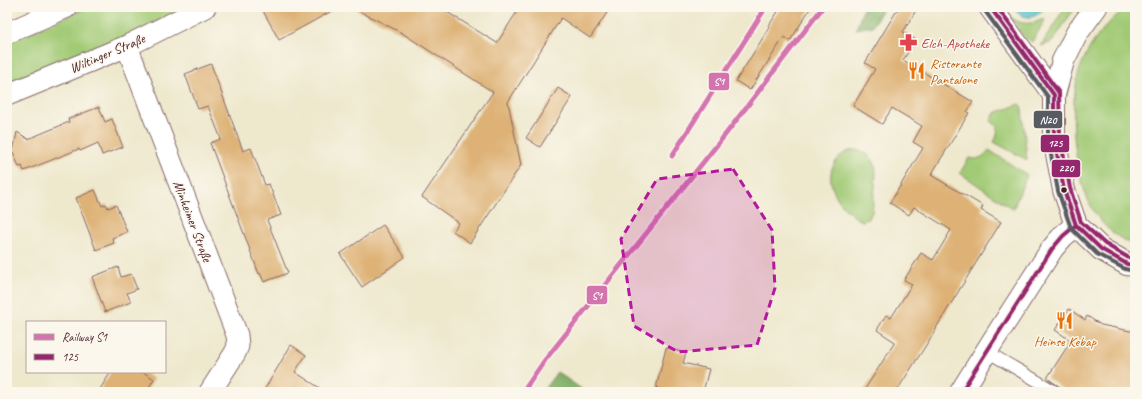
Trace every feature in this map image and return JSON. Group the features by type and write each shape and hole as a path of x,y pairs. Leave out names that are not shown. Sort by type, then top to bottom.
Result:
{"street":[{"path":"7,32 66,7"},
{"name":"Wiltinger Straße","path":"7,95 127,46 205,7"},
{"path":"990,7 1054,96"},
{"path":"1096,7 1077,33 1063,61 1054,96 1054,138 1064,190 1076,225 1101,249 1127,264 1135,265"},
{"name":"Minheimer Straße","path":"127,46 237,335 238,346 235,354 210,392"},
{"path":"961,392 1052,249 1063,236 1076,225"}],"lane":[{"path":"986,351 1056,392"}],"highlighted area":[{"path":"733,169 772,230 775,288 757,345 678,352 634,326 621,239 657,179"}],"green space":[{"path":"88,7 186,7 112,43 7,85 7,43"},
{"path":"864,7 884,7 873,26 856,29"},
{"path":"1003,7 1006,7 1012,17 1021,22 1032,23 1043,19 1045,20 1032,42 1024,36"},
{"path":"1065,7 1074,7 1053,41 1041,46"},
{"path":"1128,7 1135,7 1135,245 1109,230 1097,216 1089,202 1082,184 1077,163 1073,119 1077,79 1082,63 1095,39 1114,18"},
{"path":"1020,104 1022,109 1027,160 994,142 997,136 997,128 991,121 995,113"},
{"path":"859,150 868,155 874,162 876,171 872,212 869,218 863,221 854,216 837,198 831,181 832,169 839,158 849,151"},
{"path":"989,150 1027,175 1013,209 960,173 969,158 980,158"},
{"path":"557,372 586,392 542,392"}],"water":[{"path":"1013,7 1044,7 1037,15 1028,17 1020,14"}],"building":[{"path":"261,7 339,7 279,40"},
{"path":"351,7 439,7 497,43 520,7 611,7 590,38 561,18 508,102 521,165 470,243 453,231 459,223 422,197 493,92 402,33"},
{"path":"781,7 811,7 790,41 784,37 750,90 736,81"},
{"path":"899,7 918,7 903,32 916,40 903,60 973,102 967,112 969,113 931,175 983,206 981,210 1001,222 937,328 896,392 863,392 895,342 877,330 886,315 891,318 912,284 904,280 921,253 933,260 951,230 914,207 909,215 890,203 923,148 913,142 922,126 892,108 882,124 853,106 875,69 865,63"},
{"path":"211,64 243,151 251,148 265,185 269,184 281,215 267,220 288,273 264,282 260,273 259,274 210,143 221,139 208,106 198,109 185,74"},
{"path":"558,88 572,97 540,147 526,138"},
{"path":"99,107 105,122 112,119 123,147 102,155 98,143 24,171 22,166 19,167 13,152 17,132 28,139 69,122 68,119"},
{"path":"95,190 102,206 106,204 108,208 116,205 127,232 112,238 114,243 96,250 76,198"},
{"path":"383,225 405,257 362,287 340,254"},
{"path":"118,267 121,277 131,274 137,289 127,293 131,302 105,312 92,277"},
{"path":"1069,309 1085,320 1087,316 1101,325 1135,332 1135,392 1067,392 1047,378 1069,344 1070,340 1055,330"},
{"path":"291,345 306,355 295,372 326,392 263,392"},
{"path":"666,348 686,353 683,363 709,369 703,392 674,392 656,388"},
{"path":"110,373 145,373 154,379 146,392 98,392"}],"rail line":[{"name":"S1","path":"672,156 766,7"},
{"name":"S1","path":"523,392 545,360 725,135 823,7"}],"transit line":[{"name":"125","path":"990,7 1054,95 1054,138 1064,190 1076,225 1101,249 1127,264 1135,265"},
{"name":"220","path":"997,7 1059,93 1060,137 1070,188 1081,222 1105,244 1129,258 1135,259"},
{"name":"N20","path":"985,11 1048,97 1048,139 1058,191 1071,228 1097,254 1125,269 1134,271"},
{"name":"125","path":"961,392 1052,249 1063,236 1076,225"}],"place":[{"name":"Elch-Apotheke","path":"908,43"},
{"name":"Ristorante Pantalone","path":"917,71"},
{"name":"Heinse Kebap","path":"1065,321"}]}
